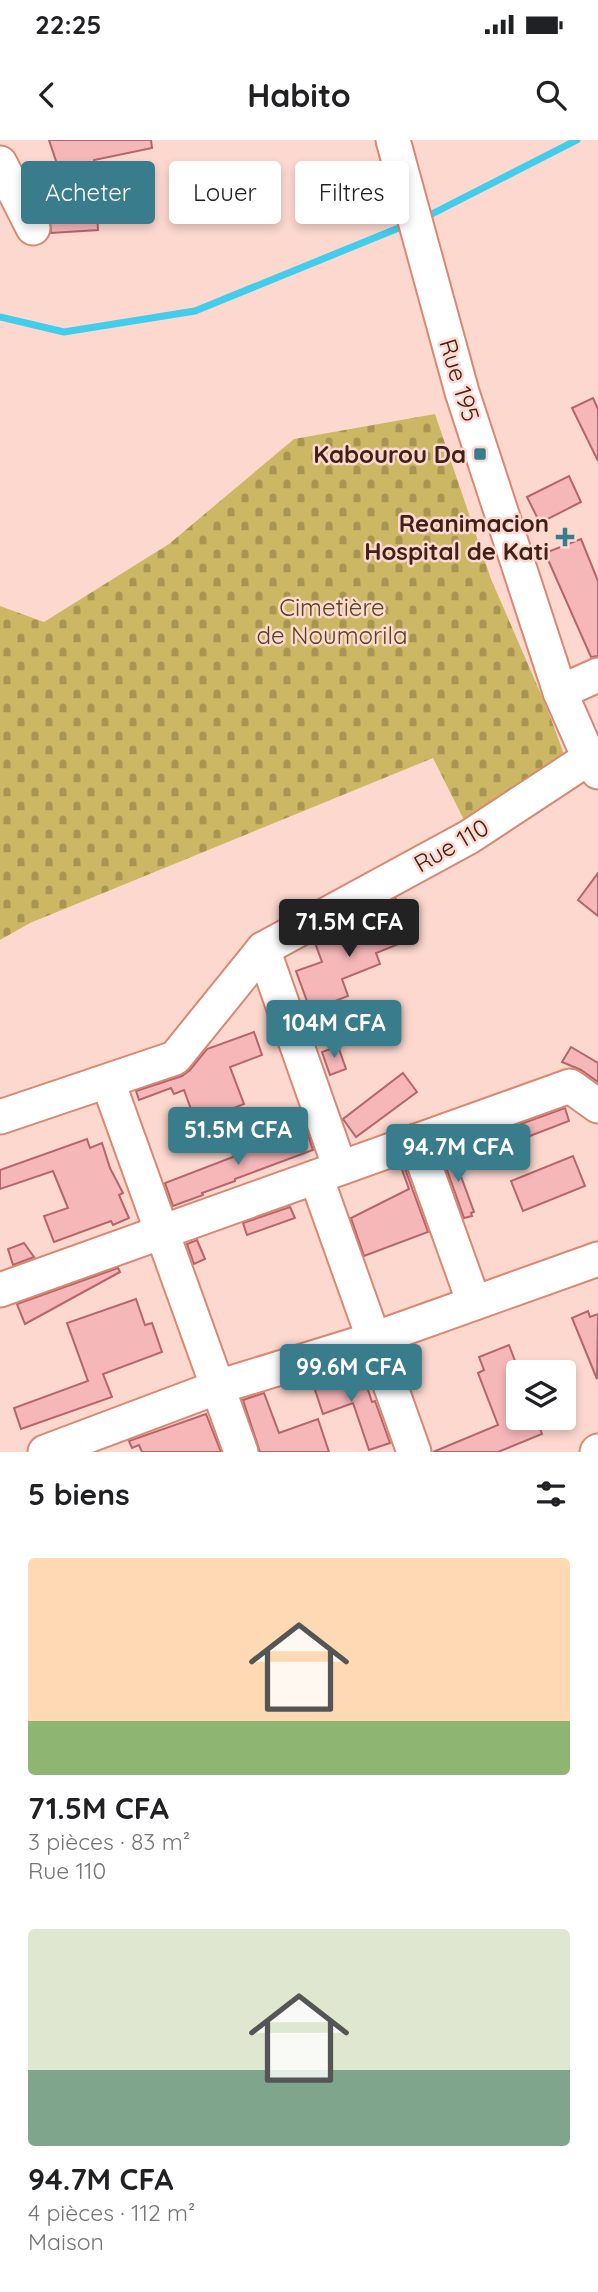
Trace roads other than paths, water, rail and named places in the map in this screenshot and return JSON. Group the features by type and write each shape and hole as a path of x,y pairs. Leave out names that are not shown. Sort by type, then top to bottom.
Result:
{"street":[{"name":"Rue 195","path":"393,140 462,392 560,692 593,765"},
{"path":"0,163 33,228"},
{"path":"560,692 598,675"},
{"name":"Rue 110","path":"0,1117 175,1058 263,949 470,836 593,765"},
{"path":"263,949 374,1339 414,1452"},
{"path":"108,1082 241,1452"},
{"path":"0,1290 570,1086 598,1106"},
{"path":"416,1141 474,1303"},
{"path":"45,1452 218,1387 374,1339 598,1259"}],"waterway":[{"path":"424,218 577,140"},
{"path":"0,317 64,332 195,311 406,225"}],"place":[{"name":"Kabourou Da","path":"480,454"},
{"name":"Reanimacion Hospital de Kati","path":"565,537"}],"park label":[{"name":"Cimetière de Noumorila","path":"332,621"}]}
